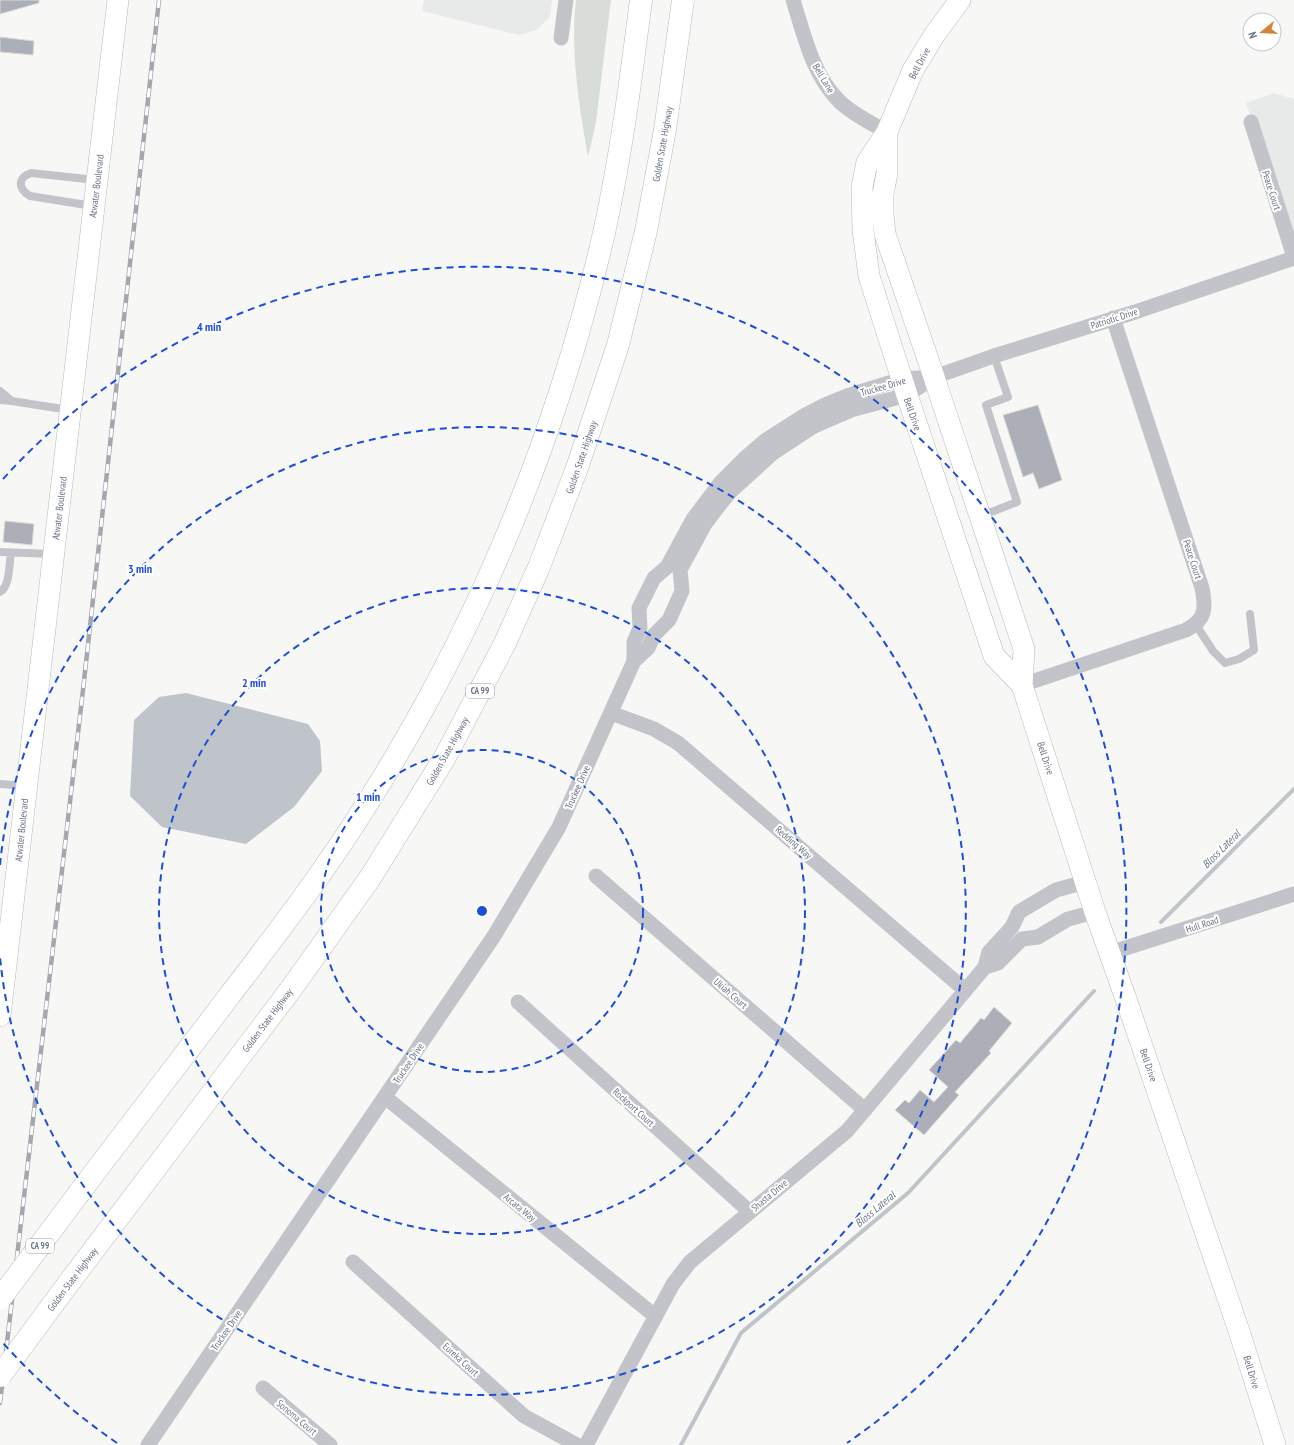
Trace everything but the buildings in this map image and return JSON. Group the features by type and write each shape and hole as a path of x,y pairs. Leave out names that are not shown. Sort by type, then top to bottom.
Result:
{"highway":[{"name":"CA 99","path":"0,1300 79,1193 300,903 376,789 412,731 446,666 487,581 520,505 560,392 604,232 624,132 641,0"},
{"name":"Golden State Highway","path":"0,1376 291,989 370,878 444,760 505,643 540,567 578,468 618,344 648,223 665,130 683,0"}],"street":[{"name":"Atwater Boulevard","path":"0,1016 10,905 26,786 118,0"},
{"path":"561,38 566,0"},
{"name":"Bell Lane","path":"794,0 810,52 826,84 840,102 887,132"},
{"name":"Bell Drive","path":"960,0 935,34 913,70 887,132 867,162 862,187 863,230 870,276 994,656 1022,685"},
{"name":"Peace Court","path":"1251,122 1294,258"},
{"name":"Bell Drive","path":"887,132 887,172 883,194 883,215 886,234 1024,650 1022,685 1095,912 1240,1334 1276,1445"},
{"name":"Patriotic Drive","path":"934,377 1294,258"},
{"name":"Peace Court","path":"1113,318 1202,588 1205,604 1202,616 1196,625"},
{"name":"Truckee Drive","path":"148,1445 494,936 555,834 634,660 634,642 640,628 639,608 654,578 667,567 693,519 730,492 773,453 802,417 847,396 905,387 934,377"},
{"name":"Truckee Drive","path":"634,660 648,648 654,635 669,620 682,591 680,570 705,524 713,504"},
{"path":"654,578 670,577 677,582 682,591"},
{"path":"639,608 643,618 650,624 657,625 669,620"},
{"path":"1022,685 1176,634 1196,625"},
{"name":"Redding Way","path":"611,713 654,729 678,743 965,990"},
{"name":"Ukiah Court","path":"596,876 865,1110"},
{"name":"Shasta Drive","path":"586,1445 673,1284 690,1262 847,1131 985,967 989,952 1012,927 1019,912 1056,890 1086,882"},
{"name":"Hull Road","path":"1110,954 1294,894"},
{"path":"1012,927 1015,936 1022,939 1038,937 1068,919 1095,912"},
{"name":"Shasta Drive","path":"985,967 998,963 1022,939"},
{"name":"Rockport Court","path":"518,1002 750,1212"},
{"name":"Arcata Way","path":"384,1097 655,1316"},
{"name":"Eureka Court","path":"353,1262 524,1416 577,1445"},
{"name":"Sonoma Court","path":"263,1388 330,1445"}],"lane":[{"path":"94,206 30,196 24,193 21,180 23,177 31,173 97,180"},
{"path":"980,516 1017,502 986,405 1008,397 994,356"},
{"path":"0,391 12,401"},
{"path":"0,400 70,410"},
{"path":"0,552 53,554"},
{"path":"0,592 2,592 7,586 11,553"},
{"path":"1196,625 1213,651 1225,663 1239,659 1254,650 1250,614"},
{"path":"0,784 26,786"}],"shaded area":[{"path":"424,0 552,0 550,17 537,30 519,35 422,11"},
{"path":"576,0 611,0 596,122 588,157 576,79 574,20"},
{"path":"1274,93 1294,99 1294,244 1246,103"},
{"path":"186,693 308,724 320,741 322,771 294,807 246,844 162,827 130,796 134,720 159,697"}],"waterway":[{"name":"Bloss Lateral","path":"1161,922 1294,789"},
{"name":"Bloss Lateral","path":"681,1445 741,1333 908,1193 1094,991"}],"railway":[{"path":"0,1403 83,690 159,0"}]}
